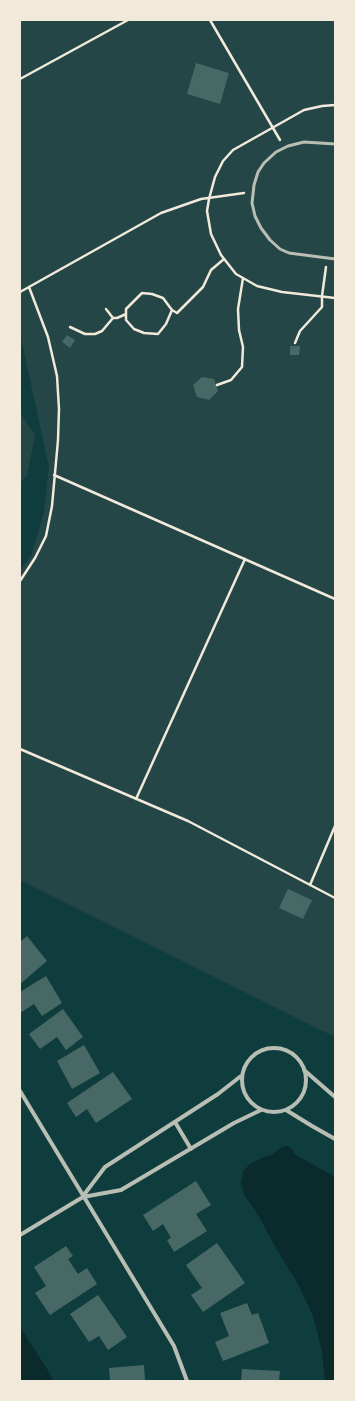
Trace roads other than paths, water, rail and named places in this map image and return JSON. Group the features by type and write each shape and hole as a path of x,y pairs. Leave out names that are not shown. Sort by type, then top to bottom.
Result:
{"street":[{"path":"270,1048 281,1049 291,1053 299,1060 304,1070 306,1079 305,1089 301,1098 295,1105 278,1113 270,1113 252,1105 245,1097 241,1087 241,1076 244,1066 251,1057 260,1051 270,1048"},
{"path":"304,1070 335,1097"},
{"path":"83,1197 106,1167 218,1094 241,1076"},
{"path":"20,1091 174,1346 186,1381"},
{"path":"20,1235 83,1197 121,1190 234,1123 261,1110"},
{"path":"286,1110 335,1139"},
{"path":"175,1122 191,1149"}],"lane":[{"path":"335,144 304,142 276,152 258,172 252,203 261,228 270,240 280,249 289,253 335,259"}]}
